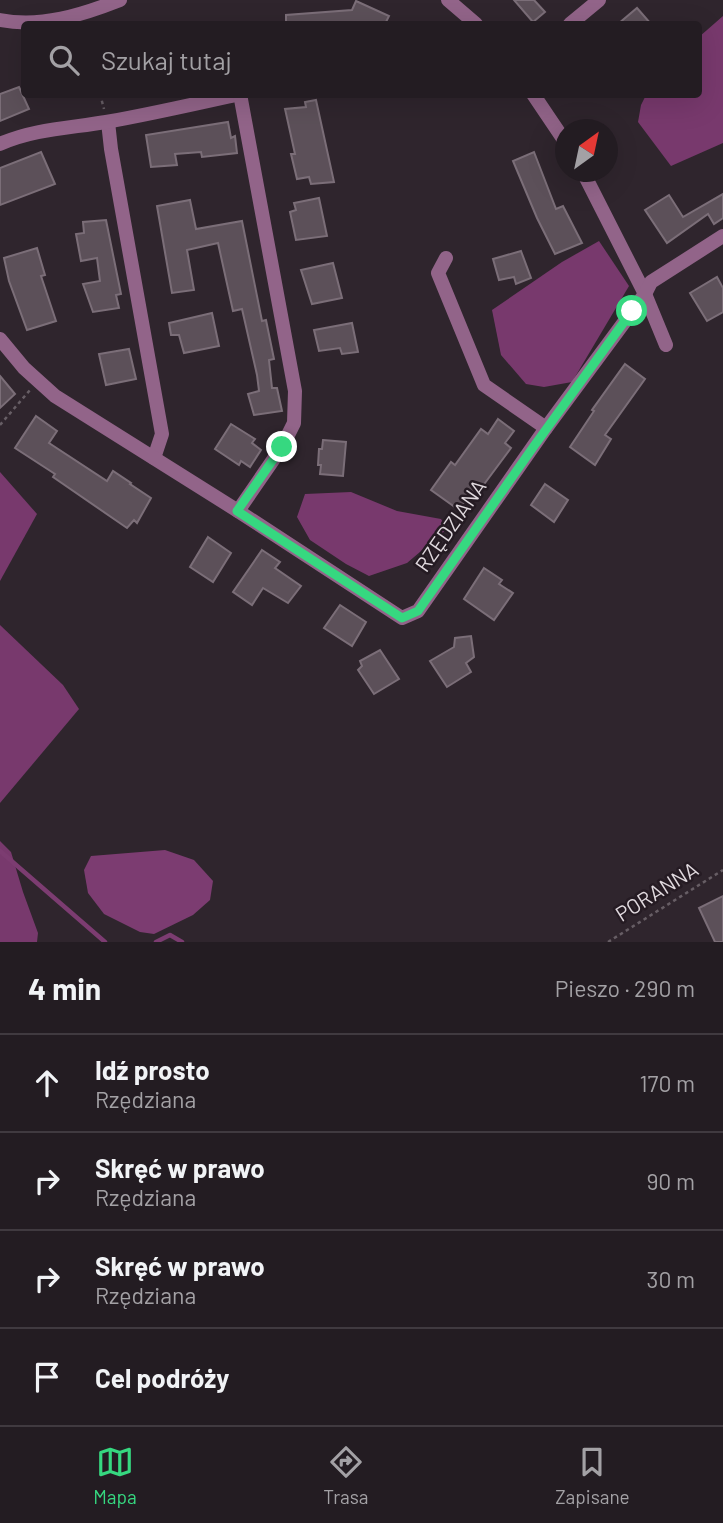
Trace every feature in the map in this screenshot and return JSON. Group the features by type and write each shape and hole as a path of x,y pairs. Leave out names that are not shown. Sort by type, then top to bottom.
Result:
{"street":[{"path":"41,21 87,6 120,0"},
{"path":"448,0 472,21"},
{"path":"574,21 599,0"},
{"path":"0,20 21,21"},
{"path":"0,144 10,139 47,131 108,122 221,98"},
{"path":"237,511 282,447 294,423 295,391 241,98"},
{"path":"536,98 555,128"},
{"path":"108,122 162,434 154,458"},
{"path":"588,182 645,294 666,345"},
{"name":"RZĘDZIANA","path":"0,339 24,368 55,396 402,618 418,611 651,282 723,236"},
{"path":"446,258 438,272 484,385 546,428"}],"path":[{"path":"0,425 38,381"},
{"name":"PORANNA","path":"608,942 723,870"}],"shaded area":[{"path":"723,16 723,143 671,166 638,122 641,105 644,98 702,98 702,34"},
{"path":"599,241 629,286 572,382 544,387 526,384 501,355 492,310 562,262"},
{"path":"0,472 37,514 0,581"},
{"path":"351,492 397,511 441,519 447,529 407,563 369,576 310,540 297,517 305,494"},
{"path":"0,625 63,685 79,709 0,803"},
{"path":"0,841 11,852 38,933 37,942 0,942"},
{"path":"165,850 194,860 213,881 210,900 193,915 154,934 140,932 104,914 88,893 84,870 91,856"}],"building":[{"path":"514,0 534,0 545,12 532,21"},
{"path":"356,1 389,16 386,21 286,21 286,15 352,10"},
{"path":"637,8 648,21 622,21"},
{"path":"19,87 21,98 24,98 29,109 0,121 0,94"},
{"path":"316,100 334,182 311,184 309,177 297,179 291,154 295,154 285,109 306,107 305,102"},
{"path":"228,122 231,138 235,136 237,153 202,157 201,152 175,154 177,165 151,167 146,135"},
{"path":"41,152 55,184 0,205 0,168"},
{"path":"534,152 556,209 563,206 582,243 555,254 513,161"},
{"path":"723,194 723,218 714,224 708,214 667,243 645,210 669,195 683,217"},
{"path":"319,198 327,236 296,240 290,212 296,210 294,203"},
{"path":"190,200 196,229 242,221 262,321 266,320 274,359 269,360 272,388 277,388 282,411 254,415 248,394 259,391 257,375 242,309 233,311 218,243 187,250 194,290 172,293 157,206"},
{"path":"106,220 121,294 116,295 119,308 93,312 83,284 100,281 97,258 81,261 76,234 84,233 83,222"},
{"path":"37,248 45,275 41,276 56,321 27,330 9,281 4,258"},
{"path":"521,251 531,278 516,284 514,277 499,280 493,259"},
{"path":"333,263 342,298 312,304 301,270"},
{"path":"717,277 723,288 723,312 707,321 690,293"},
{"path":"212,313 219,346 184,353 179,335 171,335 169,323"},
{"path":"352,323 358,352 342,354 340,348 319,351 314,330"},
{"path":"129,349 136,379 106,385 99,354"},
{"path":"625,364 645,379 605,435 611,439 595,465 570,447"},
{"path":"0,376 15,394 0,408"},
{"path":"36,416 57,431 49,443 107,481 113,471 151,498 137,523 134,520 127,528 15,448"},
{"path":"498,419 514,431 505,443 511,448 476,499 469,495 459,510 431,490 451,462 455,465 481,429 488,434"},
{"path":"231,424 255,439 252,443 261,450 250,467 241,461 239,465 215,449"},
{"path":"323,440 346,442 343,476 320,474 319,449 322,449"},
{"path":"545,484 568,500 554,522 531,505"},
{"path":"208,537 231,553 213,582 190,567"},
{"path":"262,550 280,562 275,568 301,586 288,603 263,588 252,605 233,592"},
{"path":"484,568 502,580 499,584 513,593 494,620 464,599"},
{"path":"340,605 366,622 352,646 324,628"},
{"path":"471,636 474,657 466,663 471,672 447,687 430,661 454,647 455,638"},
{"path":"380,650 399,679 374,694 358,670 362,666 360,661"},
{"path":"723,896 723,942 715,942 699,908"}],"waterway":[{"path":"0,851 105,942"},
{"path":"156,942 170,935 182,942"}],"route":[{"path":"282,447 237,511 402,618 418,611 632,311"}]}
